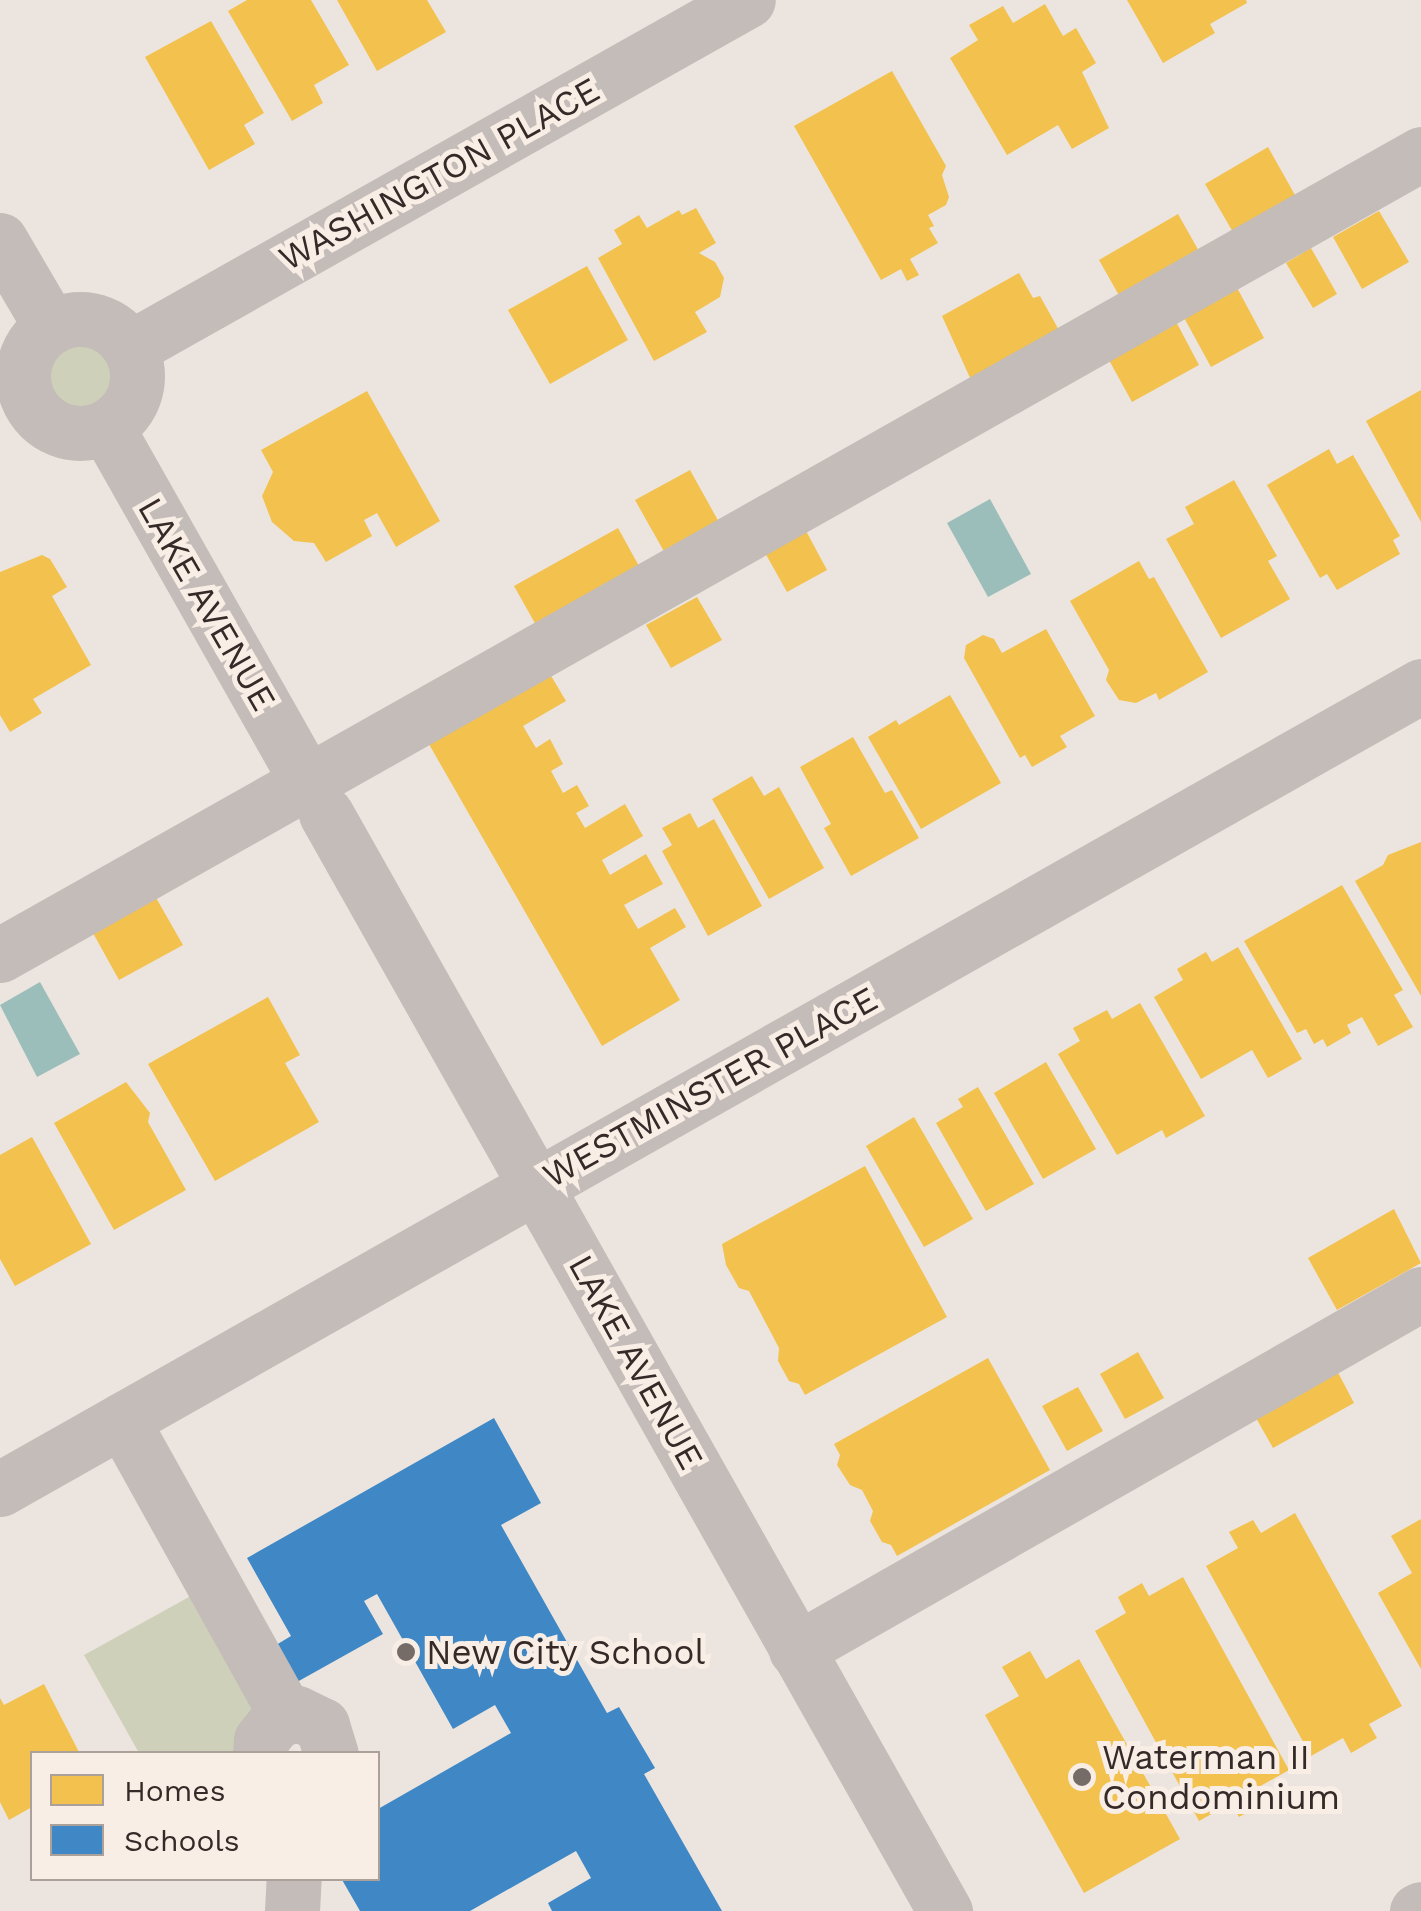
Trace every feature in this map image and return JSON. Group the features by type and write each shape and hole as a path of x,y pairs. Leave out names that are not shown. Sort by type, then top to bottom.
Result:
{"street":[{"name":"WASHINGTON PLACE","path":"130,348 748,0"},
{"path":"0,955 316,798 1421,154"},
{"path":"0,240 50,327"},
{"path":"86,319 104,324 130,348 137,365 132,401 107,428 73,434 42,420 15,414 22,372 36,338 50,327 86,319"},
{"name":"LAKE AVENUE","path":"107,428 945,1911"},
{"name":"WESTMINSTER PLACE","path":"0,1489 1421,686"},
{"path":"796,1650 1421,1294"},
{"path":"122,1420 273,1735 297,1714 322,1725 330,1751"},
{"path":"292,1911 294,1881"}],"green space":[{"path":"79,344 103,354 113,378 103,402 79,412 55,402 45,378 55,354"},
{"path":"198,1592 267,1717 247,1751 138,1751 84,1655"}],"water":[{"path":"990,499 1031,574 988,597 947,523"},
{"path":"40,982 80,1054 37,1077 0,1005"}],"building: Homes":[{"path":"247,0 311,0 349,65 314,85 323,103 292,121 228,11"},
{"path":"337,0 427,0 446,32 377,71"},
{"path":"1127,0 1247,3 1210,24 1215,33 1163,63"},
{"path":"1045,4 1063,36 1076,28 1096,63 1082,72 1109,128 1072,149 1058,125 1007,155 950,58 978,40 969,25 1003,6 1013,23"},
{"path":"211,21 264,113 244,125 255,144 209,170 145,57"},
{"path":"892,71 946,166 942,175 949,197 946,205 928,215 934,226 929,228 938,243 910,259 919,275 907,281 901,269 881,280 794,126"},
{"path":"1268,147 1300,204 1237,239 1205,184"},
{"path":"696,208 716,243 699,253 715,262 724,278 720,297 695,312 707,332 654,361 598,258 622,244 614,230 639,215 647,228 679,210 682,215"},
{"path":"1379,211 1409,262 1362,289 1333,237"},
{"path":"1178,214 1204,260 1125,306 1099,260"},
{"path":"1311,248 1337,294 1313,308 1286,263"},
{"path":"587,266 628,340 550,384 508,310"},
{"path":"1019,273 1033,298 1040,296 1065,341 976,391 942,316"},
{"path":"1235,284 1264,338 1211,367 1182,314"},
{"path":"1172,314 1199,365 1132,402 1104,351"},
{"path":"1421,390 1421,522 1366,421"},
{"path":"367,391 440,521 396,547 377,513 364,520 372,536 326,562 314,543 294,541 272,522 262,496 273,472 261,450"},
{"path":"1329,449 1337,464 1353,455 1400,536 1393,540 1400,554 1337,590 1327,574 1320,578 1267,485"},
{"path":"690,470 720,524 666,555 635,500"},
{"path":"1234,480 1277,556 1268,561 1290,599 1221,638 1166,539 1194,524 1185,507"},
{"path":"618,528 645,577 541,634 514,586"},
{"path":"805,529 827,570 787,592 764,551"},
{"path":"42,555 50,559 67,587 52,596 91,665 33,699 42,713 10,732 0,715 0,572"},
{"path":"1139,561 1149,579 1154,577 1208,672 1159,700 1156,693 1136,703 1119,700 1106,680 1109,670 1070,601"},
{"path":"697,597 722,640 671,668 646,625"},
{"path":"1046,629 1095,716 1060,736 1067,747 1032,767 1025,755 1020,758 964,658 966,645 983,635 994,639 1002,653"},
{"path":"547,669 566,701 523,726 536,748 550,739 563,764 551,771 563,793 577,785 589,806 576,813 585,828 625,804 643,836 602,860 610,875 646,854 663,884 624,905 638,929 675,908 686,927 650,948 680,1000 602,1046 426,739"},
{"path":"950,695 1001,783 921,829 868,737 896,720 899,725"},
{"path":"853,737 885,793 892,790 919,838 851,876 824,828 831,824 800,767"},
{"path":"752,776 764,796 779,787 824,868 769,899 712,799"},
{"path":"690,813 698,828 714,819 762,906 708,936 662,851 672,845 662,828"},
{"path":"1421,842 1421,996 1355,881 1383,865 1388,855"},
{"path":"1342,885 1403,990 1394,995 1413,1027 1378,1046 1362,1017 1347,1025 1351,1033 1327,1047 1323,1039 1314,1044 1306,1029 1297,1033 1244,941"},
{"path":"151,889 183,945 119,980 88,924"},
{"path":"1238,947 1302,1059 1268,1078 1252,1050 1201,1079 1154,997 1183,980 1177,969 1206,952 1212,962"},
{"path":"268,997 300,1055 285,1063 319,1122 215,1181 148,1064"},
{"path":"1140,1003 1205,1116 1166,1138 1162,1130 1117,1155 1058,1054 1080,1041 1073,1028 1107,1010 1112,1019"},
{"path":"1046,1062 1096,1149 1043,1179 994,1093"},
{"path":"126,1082 150,1113 148,1122 186,1190 114,1230 54,1123"},
{"path":"978,1087 1034,1184 986,1211 936,1123 963,1107 958,1099"},
{"path":"914,1117 973,1219 924,1247 866,1146"},
{"path":"32,1137 91,1244 15,1286 0,1259 0,1155"},
{"path":"865,1166 947,1317 805,1395 799,1384 789,1381 778,1361 779,1348 749,1291 739,1288 726,1265 722,1244"},
{"path":"1394,1209 1421,1263 1337,1310 1308,1258"},
{"path":"1138,1352 1164,1398 1125,1419 1100,1374"},
{"path":"988,1358 1050,1470 897,1556 891,1545 882,1542 870,1521 873,1511 862,1490 850,1485 837,1465 840,1455 834,1444"},
{"path":"1333,1363 1354,1403 1273,1448 1251,1409"},
{"path":"1078,1387 1103,1431 1067,1451 1042,1406"},
{"path":"1295,1513 1402,1706 1369,1724 1377,1738 1351,1753 1343,1738 1311,1756 1206,1566 1238,1548 1229,1532 1253,1520 1261,1533"},
{"path":"1421,1519 1421,1669 1378,1593 1412,1573 1391,1536"},
{"path":"1183,1577 1289,1770 1257,1788 1265,1803 1239,1817 1231,1803 1199,1821 1095,1631 1126,1613 1118,1597 1142,1583 1149,1596"},
{"name":"Waterman II Condominium","path":"1030,1651 1046,1679 1079,1659 1180,1839 1084,1893 985,1715 1019,1696 1002,1667"},
{"path":"44,1684 78,1751 30,1751 30,1808 9,1820 0,1802 0,1698 4,1705"}],"building: Schools":[{"name":"New City School","path":"494,1418 541,1503 501,1525 607,1713 619,1707 655,1768 644,1774 722,1911 552,1911 548,1903 591,1878 576,1851 470,1911 360,1911 343,1881 380,1881 380,1808 511,1733 495,1705 453,1729 377,1594 364,1601 383,1634 297,1682 276,1645 291,1636 247,1558"}],"place":[{"name":"New City School","path":"406,1652"},
{"name":"Waterman II Condominium","path":"1082,1777"}]}
